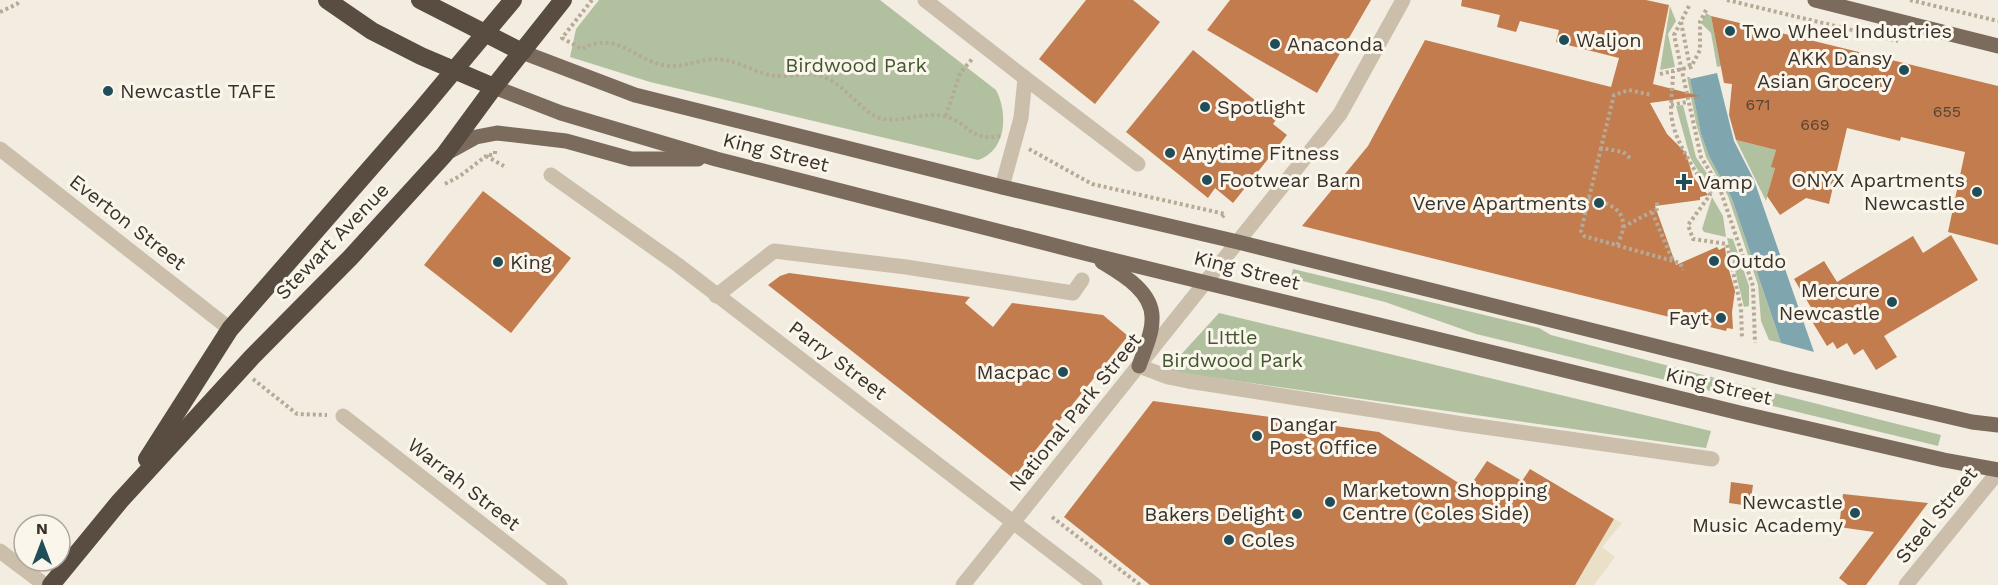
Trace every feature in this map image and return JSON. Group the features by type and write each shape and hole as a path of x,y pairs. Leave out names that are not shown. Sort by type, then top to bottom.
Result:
{"highway":[{"path":"327,0 372,31 452,70 494,87"},
{"path":"420,0 522,52"},
{"name":"Stewart Avenue","path":"120,501 230,329 513,0"},
{"name":"Stewart Avenue","path":"51,585 120,501 240,369 350,258 444,155 494,87 564,0"}],"main road":[{"path":"1815,0 1998,46"},
{"name":"King Street","path":"522,52 635,94 1002,187 1238,242 1783,378 1961,419 1998,425"},
{"name":"King Street","path":"494,87 561,113 716,159 1088,254 1206,281 1522,361 1998,471"},
{"path":"444,155 476,137 497,133 566,141 631,159 716,159"},
{"path":"1088,254 1122,274 1137,287 1152,308 1151,329 1139,366"}],"street":[{"path":"925,0 1138,164"},
{"name":"National Park Street","path":"963,585 1340,114 1403,0"},
{"path":"1002,187 1021,118 1025,78"},
{"name":"Everton Street","path":"0,149 230,329"},
{"name":"Parry Street","path":"551,175 678,265 1095,585"},
{"path":"716,296 774,250 906,267 1073,293 1082,280"},
{"path":"1139,366 1168,377 1188,381 1463,424 1712,459"},
{"name":"Warrah Street","path":"343,416 560,585"},
{"name":"Steel Street","path":"1906,585 1998,471"},
{"path":"0,551 45,585"}],"path":[{"path":"2,10 17,4 20,0"},
{"path":"592,0 562,38 582,50 591,44 613,44 628,48 662,65 672,66 718,59 772,75 803,74 824,77 842,88 875,116 884,120 934,114 946,116 974,135 984,139 1000,136 1042,155 1092,184 1225,214 1222,217"},
{"path":"1727,0 1906,43"},
{"path":"1910,0 1998,21"},
{"path":"1689,6 1674,35 1687,102 1701,157 1719,186 1753,286 1755,343"},
{"path":"1691,68 1700,50 1700,22 1706,10"},
{"path":"1681,22 1691,68"},
{"path":"946,116 960,74 983,45"},
{"path":"1660,75 1691,68"},
{"path":"1672,71 1671,111 1677,136 1710,195 1688,225 1693,239 1727,244 1741,308 1742,339"},
{"path":"1652,94 1629,90 1614,94 1581,231 1584,237 1680,263 1683,270"},
{"path":"1671,105 1687,102"},
{"path":"495,143 495,154 486,156 504,166"},
{"path":"1601,148 1623,152 1630,158"},
{"path":"1588,198 1610,204 1620,215 1623,227 1617,246"},
{"path":"1623,227 1657,209 1657,200"},
{"path":"1652,212 1673,261"},
{"path":"240,369 297,414 343,416"},
{"path":"1052,517 1140,585"}],"green space":[{"name":"Birdwood Park","path":"599,0 880,0 996,90 1000,99 1003,120 1000,140 988,155 978,160 650,82 570,57 576,29"},
{"path":"1670,6 1676,21 1668,34 1675,67 1660,70"},
{"path":"1706,13 1711,16 1721,66 1717,67 1711,33 1701,23"},
{"path":"1687,77 1690,77 1701,134 1709,156 1732,199 1781,343 1769,340 1761,321 1758,285 1728,196 1706,157 1696,123"},
{"path":"1683,105 1696,157 1714,184 1712,194 1690,157 1676,106"},
{"path":"1736,140 1776,150 1772,166 1775,168 1766,201"},
{"path":"1712,197 1723,216 1726,237 1704,232 1702,229"},
{"path":"1727,238 1733,239 1749,286 1749,306 1744,307"},
{"path":"1293,269 1539,328 1551,335 1941,435 1938,446 1476,334 1385,302 1291,278"},
{"name":"LIttle Birdwood Park","path":"1219,313 1711,431 1706,448 1166,371"}],"shaded area":[{"path":"1614,519 1622,523 1602,547 1615,557 1594,585 1575,585"}],"water":[{"path":"1717,73 1734,141 1754,180 1814,352 1781,343 1732,199 1709,156 1701,134 1690,79"}],"building":[{"path":"1086,0 1133,0 1160,22 1095,104 1039,59"},
{"path":"1230,0 1371,0 1317,93 1207,30"},
{"path":"1462,0 1646,0 1669,5 1653,84 1700,96 1650,103 1667,134 1686,153 1693,177 1708,195 1700,197 1700,200 1655,206 1676,265 1717,247 1719,250 1725,247 1735,291 1732,312 1733,329 1727,328 1726,331 1302,226 1368,146 1425,40 1611,87 1619,58 1556,42 1559,30 1520,21 1516,32 1497,27 1500,15 1461,6"},
{"path":"1711,16 1998,86 1998,245 1948,232 1965,152 1901,137 1900,141 1847,128 1829,204 1806,198 1780,215 1767,196 1775,168 1771,167 1776,150 1736,140 1729,115 1732,84 1724,83"},
{"path":"1193,50 1277,118 1273,124 1287,135 1233,203 1215,188 1208,198 1126,132"},
{"name":"King","path":"483,191 571,258 511,333 424,265"},
{"name":"Mercure Newcastle","path":"1951,235 1978,280 1884,336 1897,357 1876,370 1863,349 1854,355 1847,343 1837,349 1833,342 1827,346 1813,323 1818,319 1794,279 1824,261 1837,282 1913,236 1923,253"},
{"path":"789,273 970,297 965,303 993,327 1012,303 1103,315 1128,336 1013,478 768,285 780,276"},
{"name":"Marketown Shopping Centre (Coles Side)","path":"1153,401 1379,432 1468,489 1487,461 1522,481 1530,469 1614,519 1575,585 1150,585 1064,517"},
{"path":"1731,482 1753,485 1750,506 1729,503"},
{"path":"1843,494 1928,503 1866,585 1848,585 1839,578 1874,532 1839,527"}],"place":[{"name":"Two Wheel Industries","path":"1730,31"},
{"name":"Waljon","path":"1564,40"},
{"name":"Anaconda","path":"1275,44"},
{"name":"AKK Dansy Asian Grocery","path":"1904,70"},
{"name":"Newcastle TAFE","path":"108,91"},
{"name":"Spotlight","path":"1205,107"},
{"name":"Anytime Fitness","path":"1170,153"},
{"name":"Footwear Barn","path":"1207,180"},
{"name":"Vamp","path":"1684,182"},
{"name":"ONYX Apartments Newcastle","path":"1977,192"},
{"name":"Verve Apartments","path":"1599,203"},
{"name":"Outdo","path":"1714,261"},
{"name":"King","path":"498,262"},
{"name":"Mercure Newcastle","path":"1892,302"},
{"name":"Fayt","path":"1721,318"},
{"name":"Macpac","path":"1063,372"},
{"name":"Dangar Post Office","path":"1257,436"},
{"name":"Marketown Shopping Centre (Coles Side)","path":"1330,502"},
{"name":"Newcastle Music Academy","path":"1855,513"},
{"name":"Bakers Delight","path":"1297,514"},
{"name":"Coles","path":"1229,540"}]}
